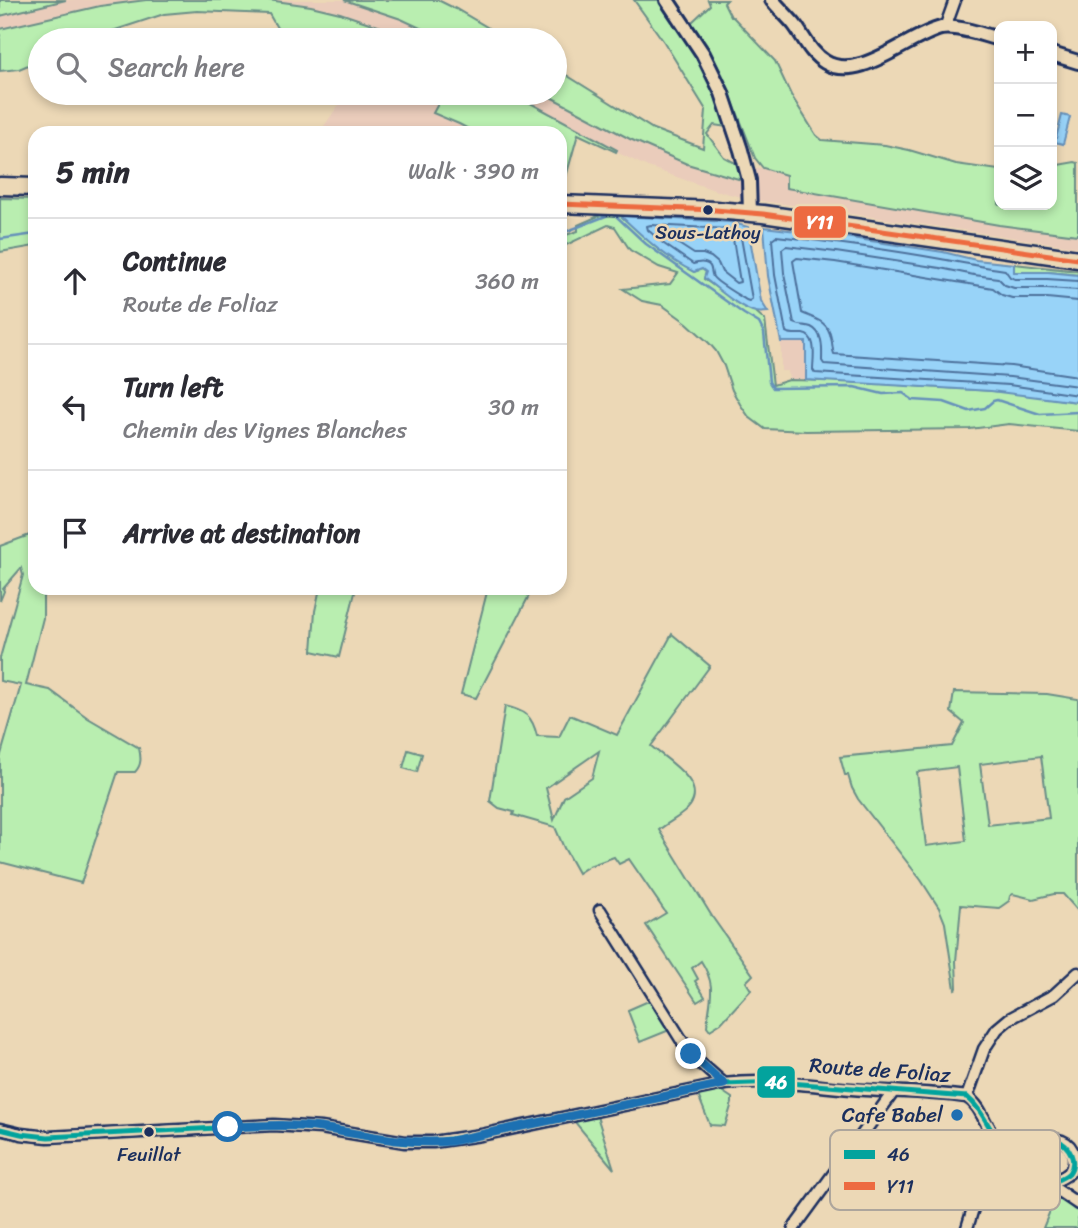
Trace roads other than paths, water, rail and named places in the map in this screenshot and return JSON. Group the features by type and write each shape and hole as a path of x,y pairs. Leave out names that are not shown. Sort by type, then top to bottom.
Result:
{"main road":[{"path":"0,186 28,187"},
{"path":"567,204 750,213 1078,259"}],"street":[{"path":"667,0 704,54 722,93 749,180 750,213"},
{"path":"772,0 794,24 814,54 828,64 838,66 872,62 933,31 945,28 994,38"},
{"path":"945,28 955,0"},
{"path":"1057,56 1078,62"},
{"path":"600,910 684,1044 699,1062 724,1084"},
{"path":"990,1130 977,1105 967,1097 985,1049 1003,1023 1054,995 1078,973"},
{"name":"Route de Foliaz","path":"0,1129 48,1137 282,1125 321,1128 405,1142 433,1142 481,1135 724,1084 747,1082 778,1082 967,1097"},
{"path":"866,1130 894,1091"},
{"path":"1060,1141 1069,1145 1075,1160 1072,1169 1060,1178"},
{"path":"794,1228 830,1179"},
{"path":"1060,1192 1078,1204"},
{"path":"967,1228 973,1210"}],"water":[{"path":"1062,115 1070,117 1063,144 1057,142"},
{"path":"621,216 730,222 748,227 761,301 768,312 749,310 736,302 704,278 706,272 702,269 694,272 674,261"},
{"path":"764,227 1014,264 1014,272 1078,275 1078,402 991,391 806,380 806,342 781,342 768,276"}],"waterway":[{"path":"567,231 611,214 616,216 646,244 759,323 764,333 769,382 773,388 854,387 883,394 903,393 913,400 944,402 969,411 985,408 997,400 1040,414 1078,412"},
{"path":"0,239 28,235"}],"place":[{"name":"Sous-Lathoy","path":"708,210"},
{"name":"Cafe Babel","path":"957,1115"},
{"name":"Feuillat","path":"149,1132"}]}
